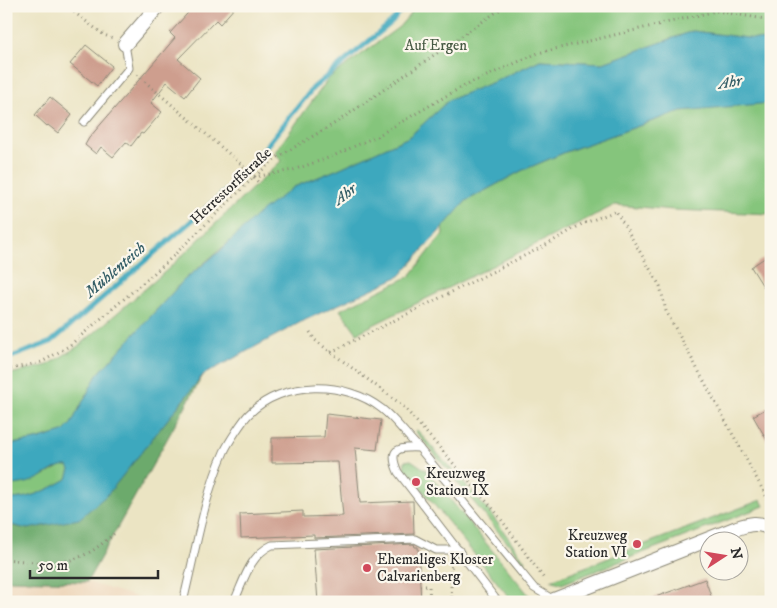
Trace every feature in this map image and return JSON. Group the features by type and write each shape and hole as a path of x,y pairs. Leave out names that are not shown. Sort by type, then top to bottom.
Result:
{"street":[{"path":"125,44 158,6"},
{"path":"554,600 751,523 765,525 771,529"}],"lane":[{"path":"84,122 129,68 125,44"},
{"path":"183,602 210,492 224,450 249,414 276,395 304,388 338,390 360,396 382,409 419,448 534,588 554,600"},
{"path":"419,448 404,447 397,450 393,461 398,472 498,602"},
{"path":"234,602 254,558 272,545 415,539 436,550 459,550"}],"path":[{"path":"66,6 104,35 125,44"},
{"name":"Herrestorffstraße","path":"6,370 42,362 69,346 167,262 276,158 337,122 428,57 505,6"},
{"path":"728,6 728,13"},
{"path":"254,177 293,170 331,157 378,134 460,88 538,52 716,11 771,20"},
{"path":"129,68 258,182"},
{"path":"331,352 544,246 582,224 616,211 660,286 666,311 771,505"},
{"path":"6,559 50,564 71,561 91,552 115,533"},
{"path":"450,570 452,602"},
{"path":"420,586 429,586 430,602"}],"shaded area":[{"path":"6,580 87,582 153,602 6,602"}],"green space":[{"name":"Auf Ergen","path":"417,6 771,6 771,41 693,31 603,63 540,60 496,81 449,100 409,137 294,187 184,280 97,375 71,424 63,432 36,440 6,445 6,375 48,365 80,345 167,270 281,161 275,152 329,78 399,27"},
{"path":"771,103 771,214 674,210 615,205 357,333 340,310 410,276 443,234 442,227 466,201 521,171 568,151 681,111"},
{"path":"203,375 87,582 6,580 6,524 28,529 108,494"},
{"path":"417,430 491,514 525,563 452,476 449,469 446,468 415,431"},
{"path":"411,460 426,470 532,599 525,602 513,602 419,486 416,479 404,469 405,461"},
{"path":"62,465 69,466 67,479 38,493 22,498 6,499 6,485 14,485 36,479"},
{"path":"761,500 764,506 562,584 551,580"}],"water":[{"name":"Ahr","path":"693,31 771,41 771,103 681,111 568,151 521,171 466,201 400,276 301,322 203,375 108,494 79,519 28,529 6,524 6,499 22,498 45,490 67,479 70,469 68,466 59,467 32,481 6,485 6,445 36,440 63,432 71,424 97,375 184,280 220,251 259,213 294,187 409,137 449,100 496,81 540,60 603,63"}],"building":[{"path":"194,6 236,6 220,24 216,20 178,59 200,78 185,97 167,82 151,103 162,112 143,134 141,133 131,146 126,142 113,157 101,147 96,154 85,145 89,138 175,38 170,33"},
{"path":"86,45 112,66 97,86 70,64"},
{"path":"50,97 72,115 58,133 35,115"},
{"path":"766,257 771,264 771,299 751,267"},
{"path":"771,406 771,447 753,416"},
{"path":"326,414 381,420 377,450 355,448 360,503 413,501 414,534 314,538 314,535 241,538 240,514 303,511 303,517 343,516 338,462 272,463 272,438 324,437"},
{"name":"Ehemaliges Kloster Calvarienberg","path":"414,544 415,547 418,547 421,602 318,602 314,549"},
{"path":"705,580 713,602 648,602 647,600"}],"waterway":[{"name":"Mühlenteich","path":"259,155 313,88 392,22 404,6"},
{"name":"Mühlenteich","path":"6,359 51,342 232,186"}],"place":[{"name":"Kreuzweg Station IX","path":"416,482"},
{"name":"Kreuzweg Station VI","path":"637,544"},
{"name":"Ehemaliges Kloster Calvarienberg","path":"367,568"}]}
